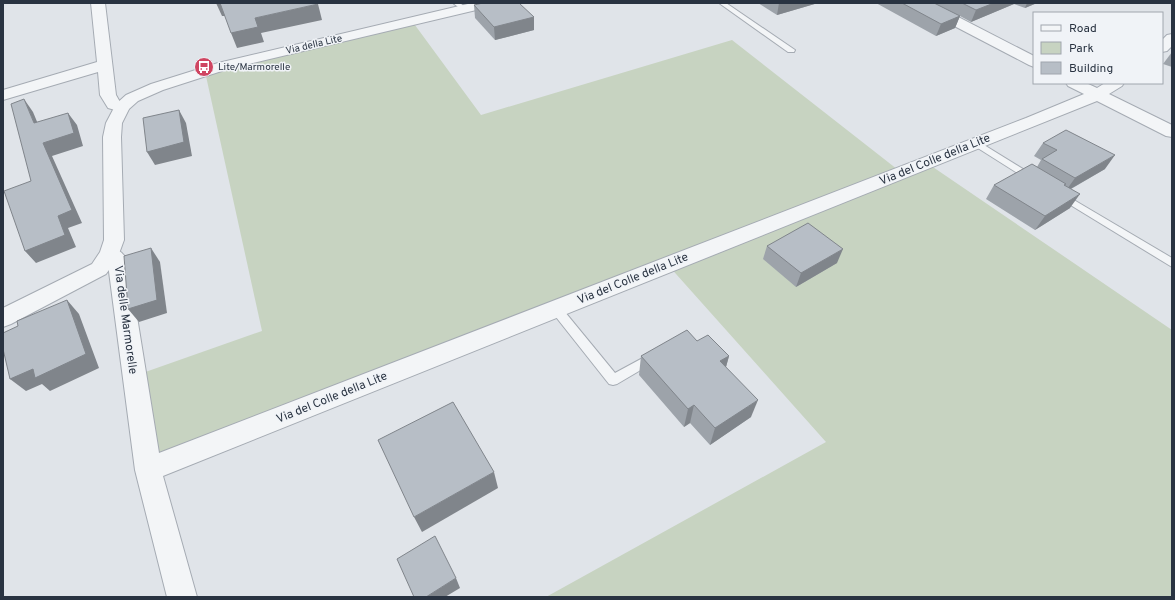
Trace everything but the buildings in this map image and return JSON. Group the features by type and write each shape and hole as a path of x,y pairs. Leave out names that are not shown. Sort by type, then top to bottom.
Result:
{"street":[{"path":"98,3 108,95 114,105 122,107"},
{"name":"Via della Lite","path":"122,107 141,92 223,66 460,6 489,3"},
{"path":"921,3 1033,61"},
{"path":"1163,47 1172,38"},
{"path":"3,95 104,65"},
{"path":"1076,84 1172,132"},
{"name":"Via del Colle della Lite","path":"148,470 976,144 1097,95 1114,84"},
{"name":"Via delle Marmorelle","path":"122,107 114,123 112,138 114,240 110,254 118,261 148,470 182,597"},
{"path":"3,318 98,269 110,254"}],"lane":[{"path":"722,3 791,50"},
{"path":"976,144 1172,263"},
{"path":"556,309 613,380 665,351"}],"green space":[{"path":"412,21 481,115 732,40 902,173 927,163 1172,330 1172,597 546,597 826,442 668,265 148,470 134,376 262,331 204,67"}],"place":[{"name":"Lite/Marmorelle","path":"204,67"}]}
